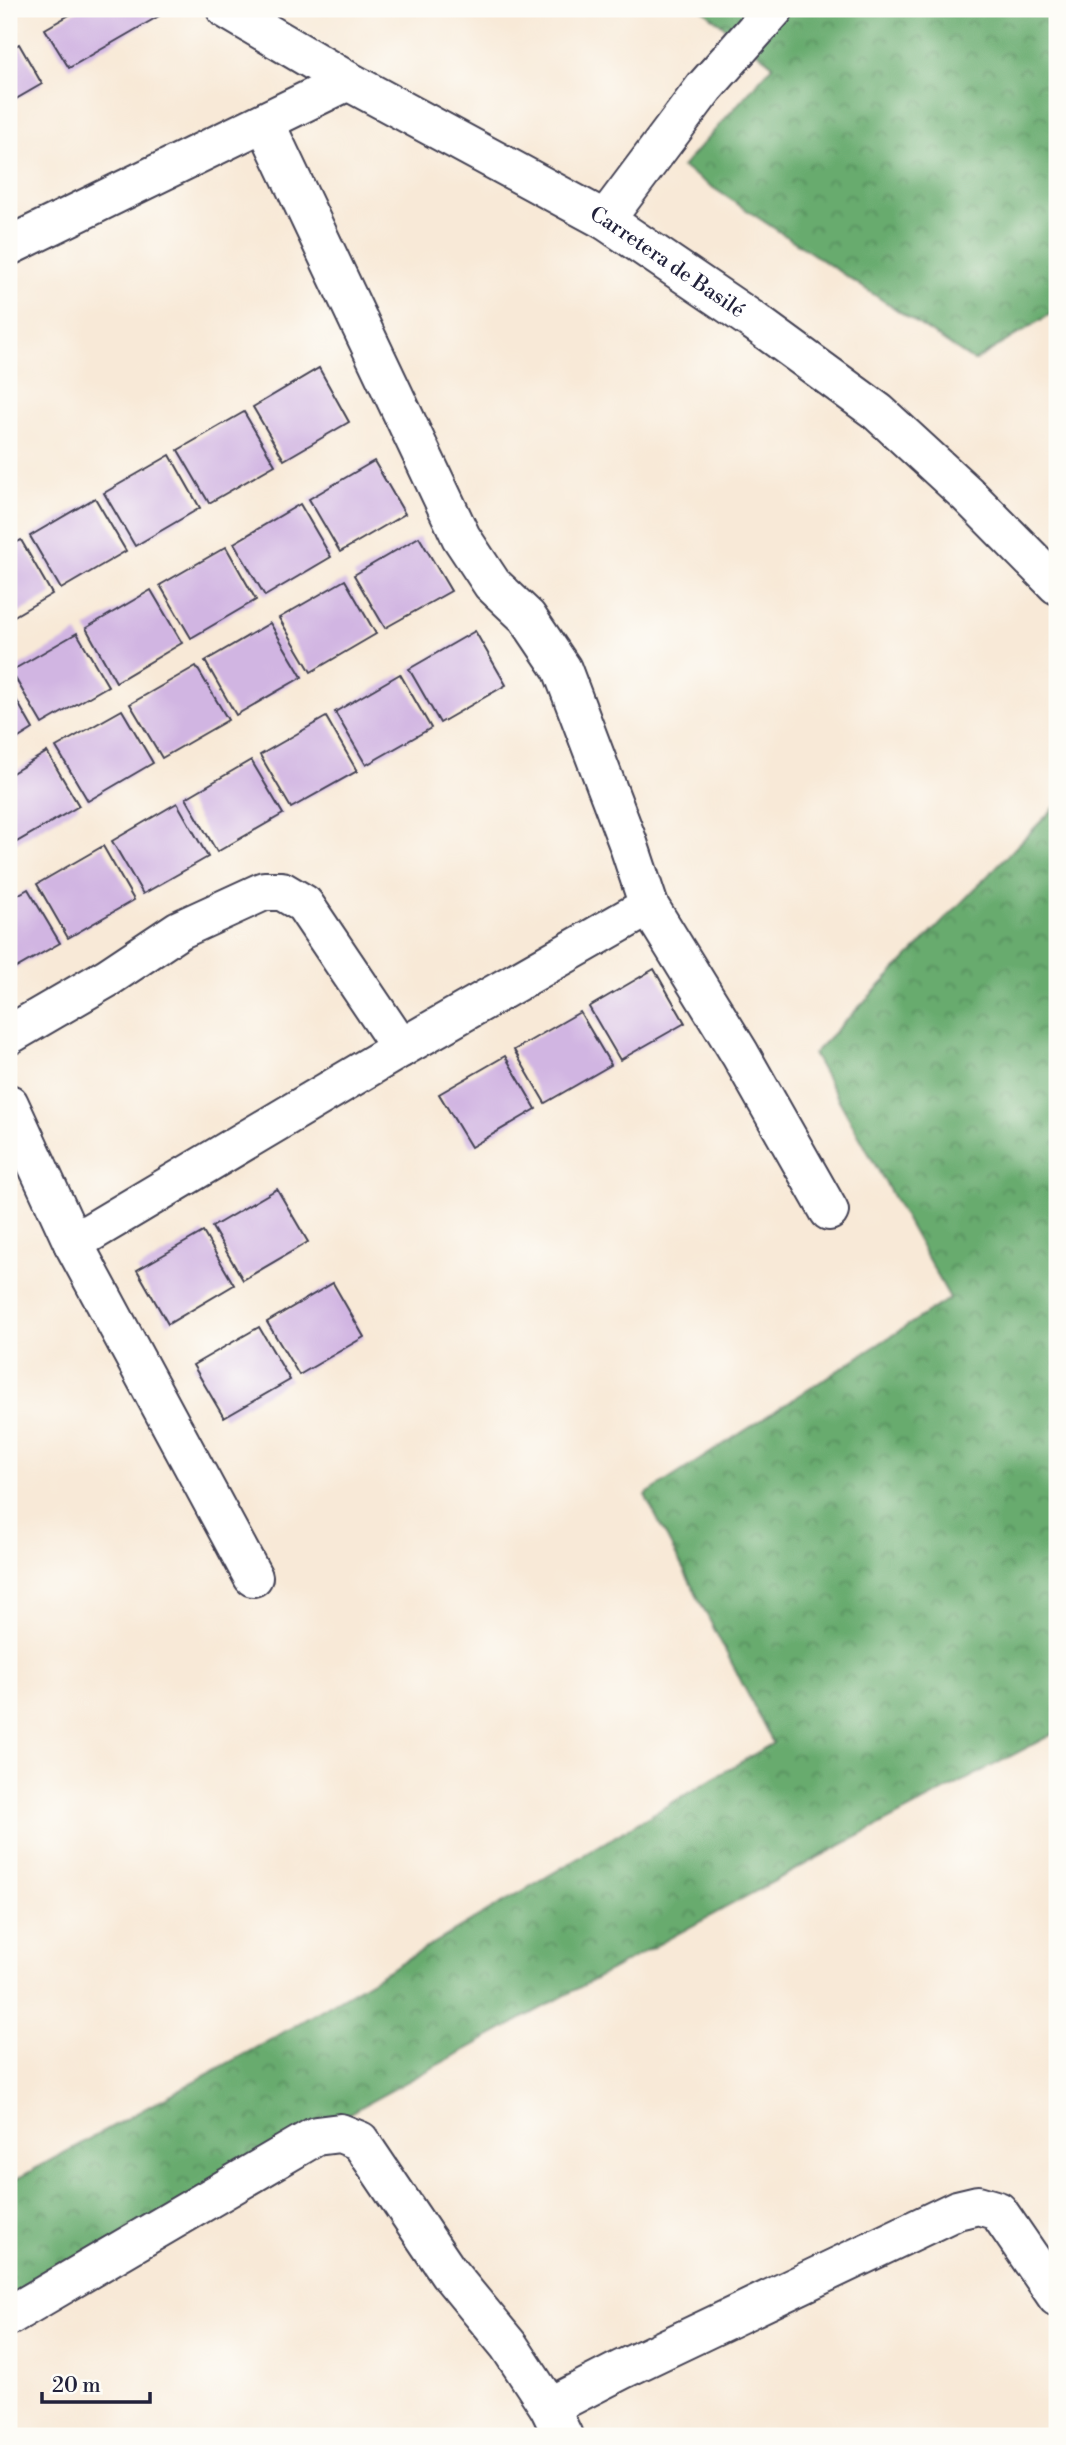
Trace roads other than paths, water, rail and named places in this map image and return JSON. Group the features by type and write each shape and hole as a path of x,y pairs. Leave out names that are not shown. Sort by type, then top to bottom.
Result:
{"street":[{"name":"Carretera de Basilé","path":"226,9 348,81 605,220 755,322 878,412 967,494 1057,585"},
{"path":"605,220 704,88 774,9"},
{"path":"9,246 348,81"},
{"path":"265,123 461,537 492,584 527,617 562,669 649,906 740,1054 829,1210"},
{"path":"9,1035 107,978 179,930 264,891 282,891 304,904 401,1048"},
{"path":"73,1243 401,1048 649,906"},
{"path":"9,1104 73,1243 253,1577"},
{"path":"9,2316 316,2136 340,2133 360,2141 449,2273 509,2346 556,2422 621,2370 957,2210 978,2205 998,2211 1057,2297"}]}
